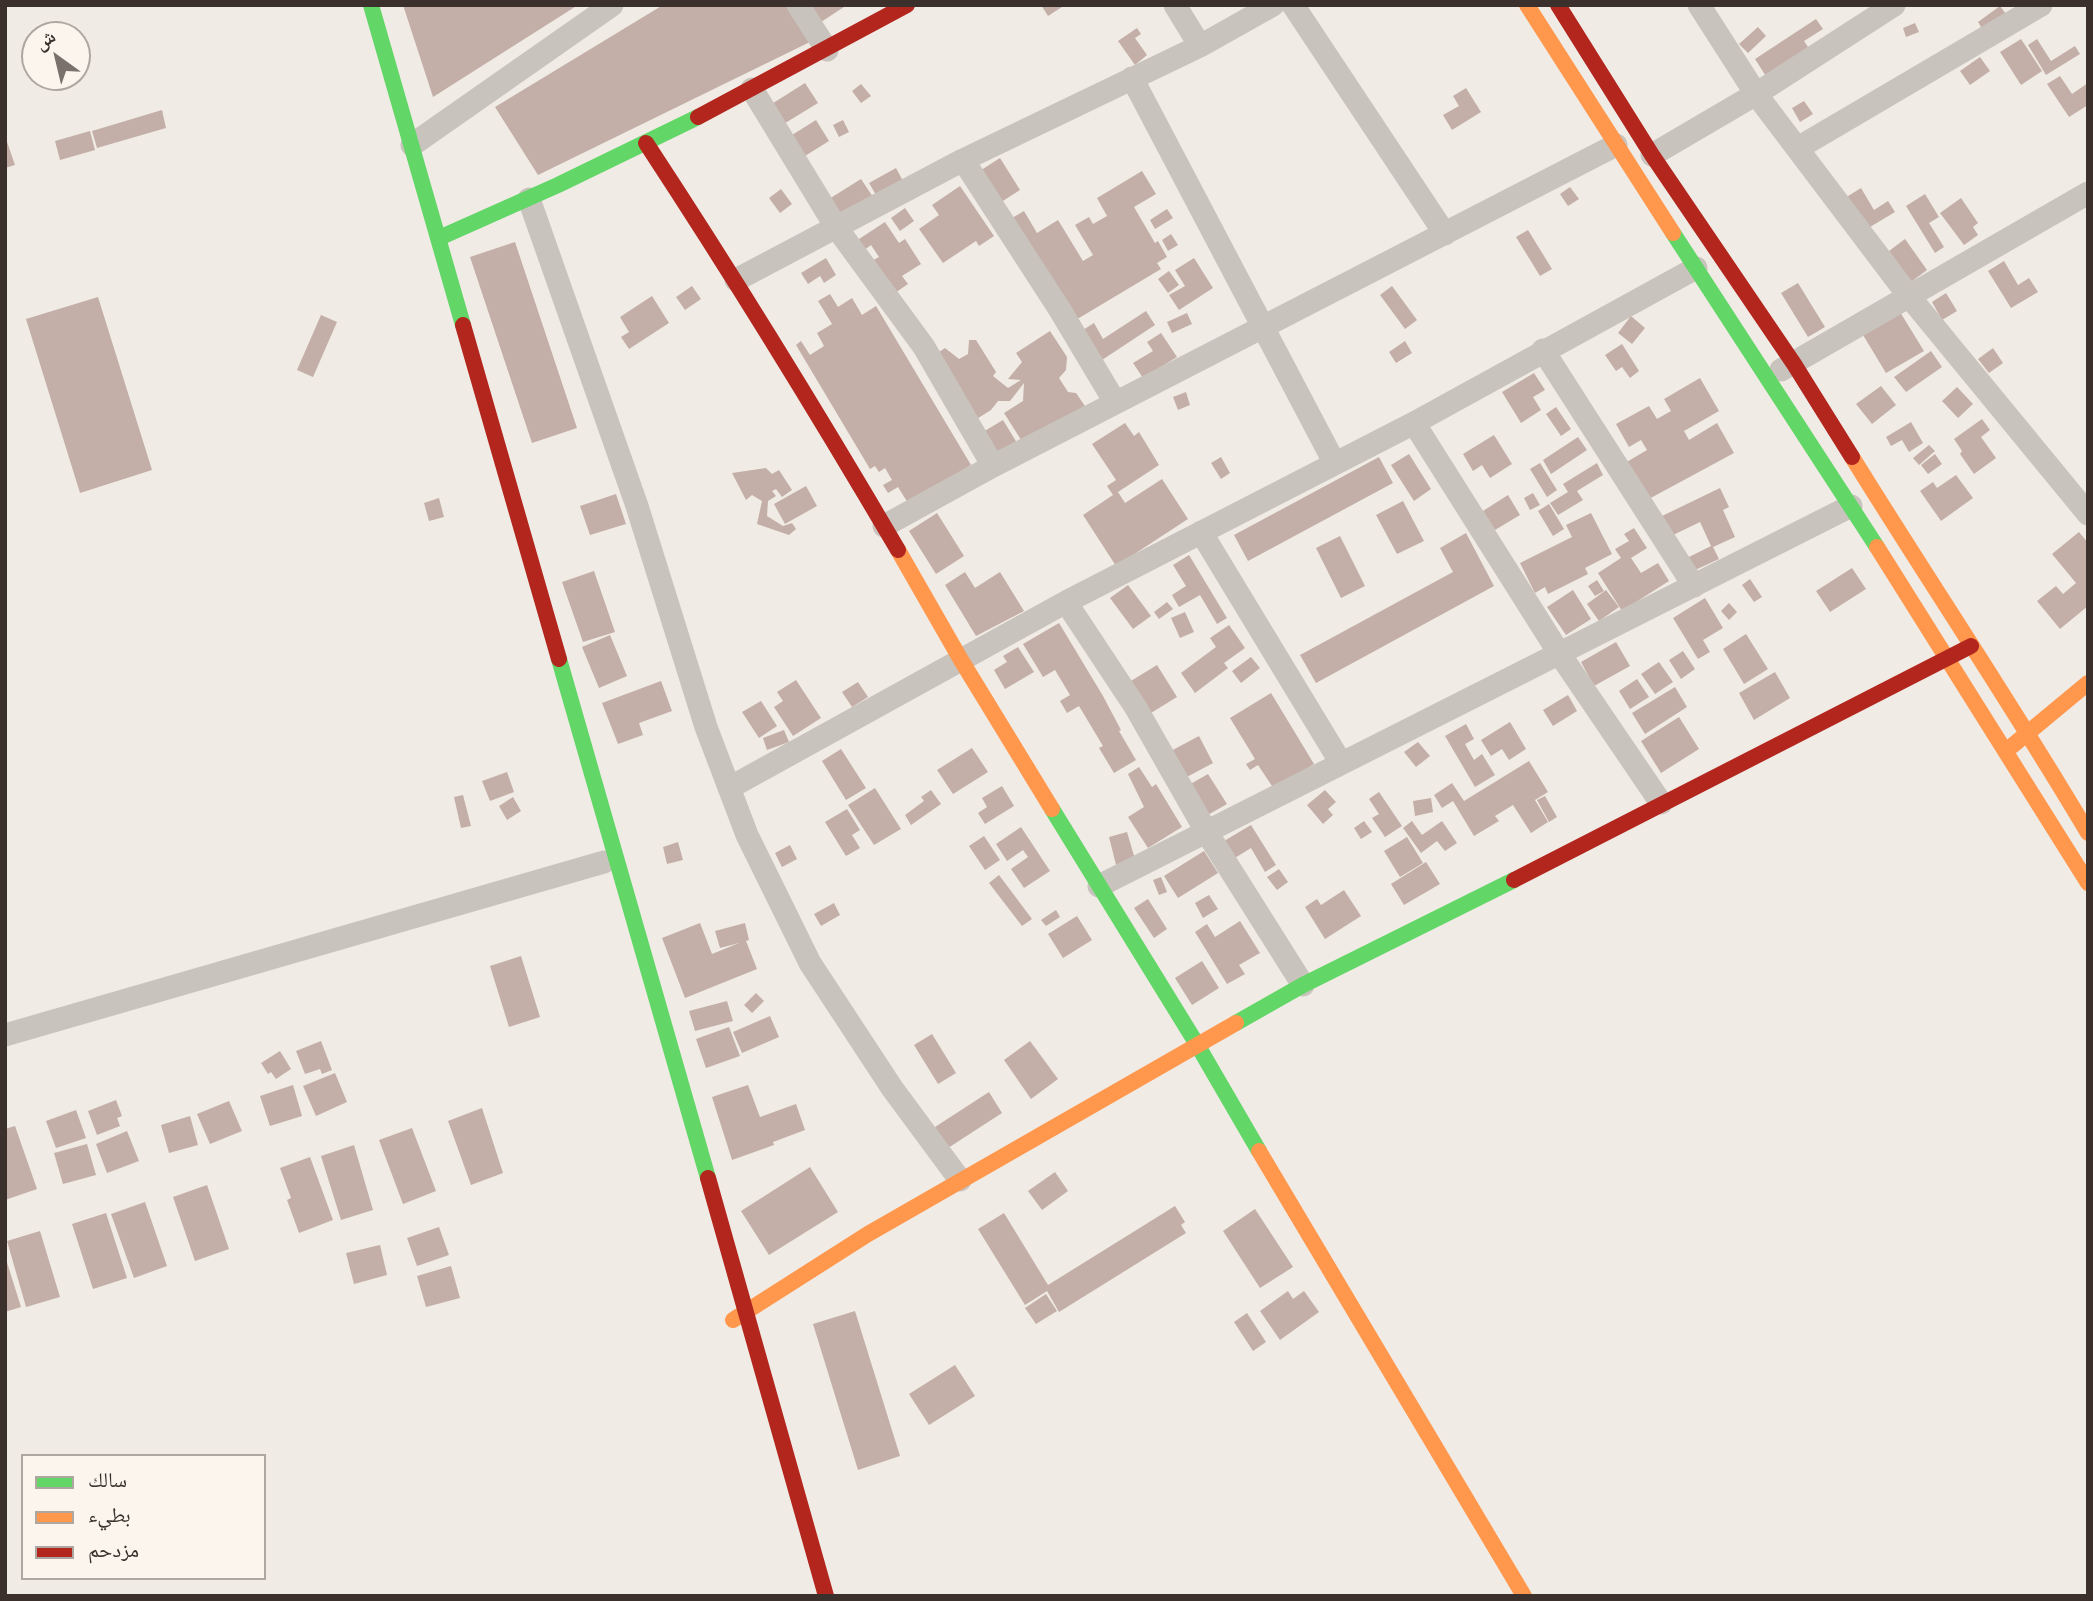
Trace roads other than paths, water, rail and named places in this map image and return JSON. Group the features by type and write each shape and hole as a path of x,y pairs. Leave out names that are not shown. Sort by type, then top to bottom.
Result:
{"main road":[{"path":"358,5 391,124 412,145"},
{"path":"371,5 439,238 740,1316 810,1596"},
{"path":"439,238 646,143 827,50 907,5"},
{"path":"1527,5 1950,658 2088,883"},
{"path":"1558,5 1652,155 1794,364 1971,646 2029,733 2088,833"},
{"path":"646,143 736,280 817,411 961,660 1198,1046 1250,1138 1524,1596"},
{"path":"439,238 438,280 604,862 826,1596"},
{"path":"740,1316 868,1234 1303,985 1460,908 1971,646"},
{"path":"2008,750 2088,683"}],"street":[{"path":"412,145 612,5"},
{"path":"798,5 827,50"},
{"path":"1175,5 1199,46"},
{"path":"736,280 963,160 1199,46 1273,5"},
{"path":"1293,5 1445,234"},
{"path":"1699,5 1756,94 1908,295 2088,514"},
{"path":"1652,155 1756,94 1894,5"},
{"path":"1798,148 2041,5"},
{"path":"1132,78 1334,462"},
{"path":"752,89 836,227 924,347 993,466"},
{"path":"884,526 1115,402 1616,145"},
{"path":"963,160 1060,310 1115,402"},
{"path":"1769,377 2088,193"},
{"path":"528,199 637,506 706,727 747,835 810,963 892,1088 960,1180"},
{"path":"729,788 1066,602 1414,423 1696,268"},
{"path":"1543,350 1694,586"},
{"path":"1414,423 1559,653 1661,803"},
{"path":"1099,886 1851,506"},
{"path":"1201,532 1341,763"},
{"path":"1066,602 1136,708 1206,831 1303,985"},
{"path":"5,1035 604,862"}]}
